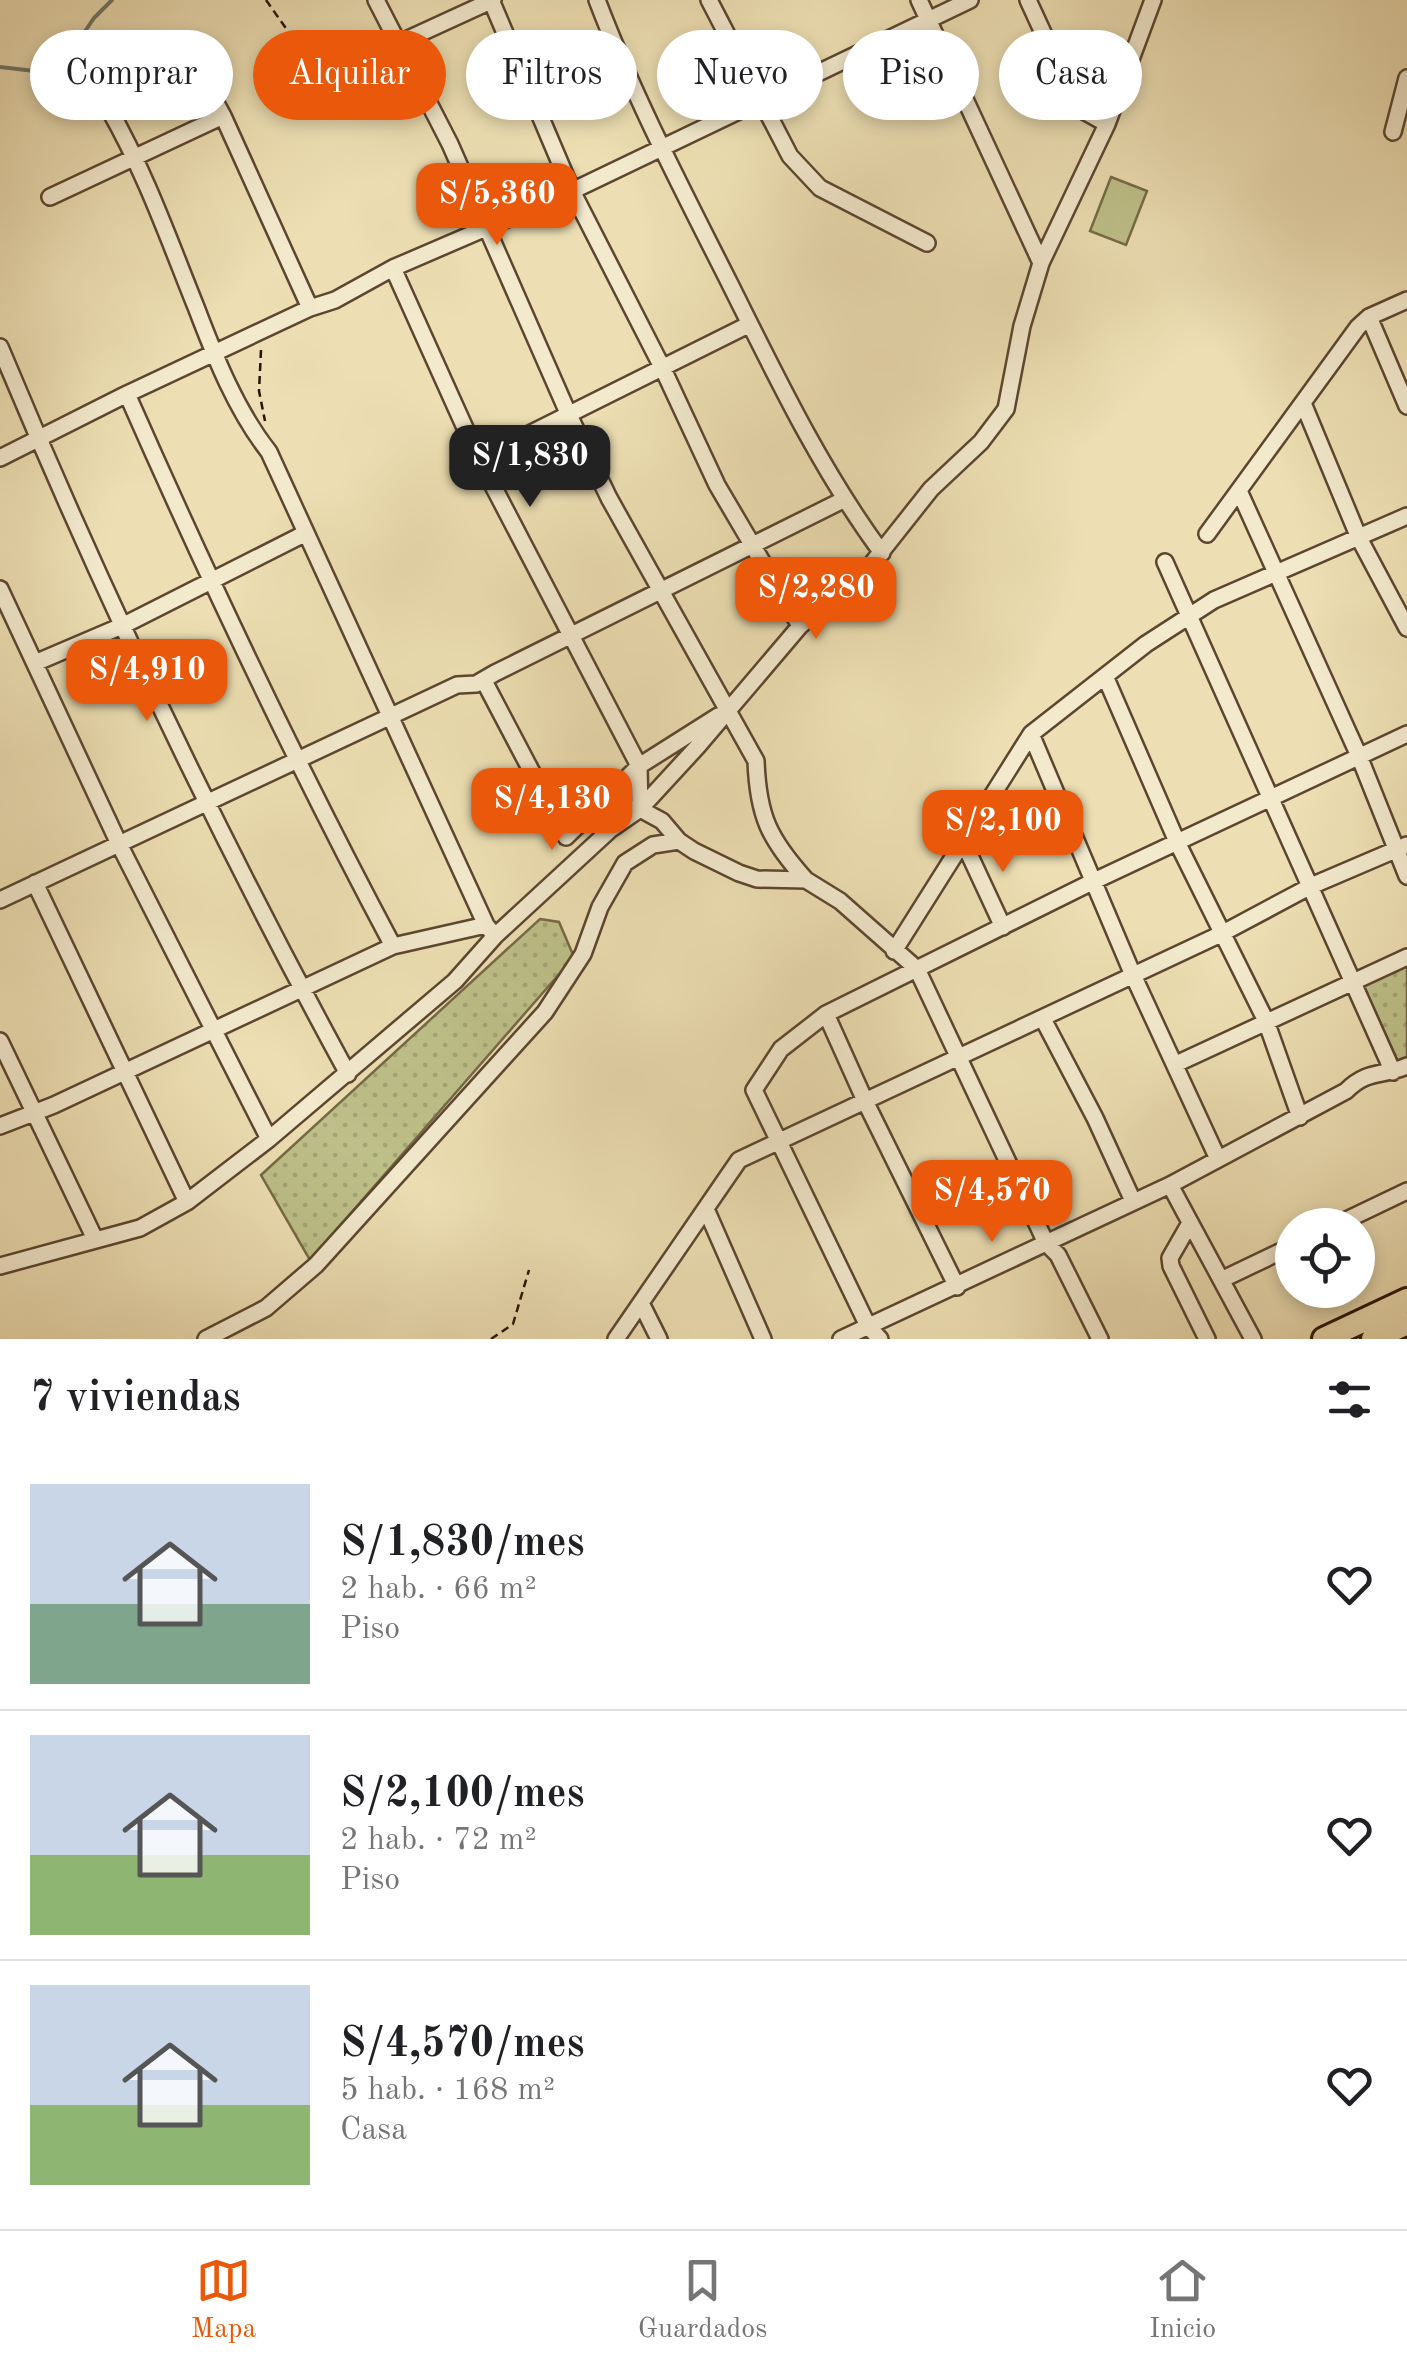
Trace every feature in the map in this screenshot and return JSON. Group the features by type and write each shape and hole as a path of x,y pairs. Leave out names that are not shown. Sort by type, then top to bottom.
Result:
{"main road":[{"path":"1324,1339 1407,1300"},
{"path":"1373,1339 1407,1323"}],"street":[{"path":"376,0 391,30"},
{"path":"430,30 492,0 572,191 717,485 800,626"},
{"path":"596,0 661,148 750,324 843,500 882,552"},
{"path":"709,0 724,30"},
{"path":"919,0 1041,263"},
{"path":"823,69 970,0"},
{"path":"1028,0 1073,98 1082,110 1107,124"},
{"path":"0,1266 140,1228 187,1202 269,1138 455,981 490,931 640,809 800,626 882,552 931,489 981,442 1006,410 1022,326 1041,263 1107,124 1148,4"},
{"path":"1407,78 1392,132 1407,125"},
{"path":"115,120 137,158 214,355 253,432 269,452 490,931"},
{"path":"50,197 215,120"},
{"path":"225,120 310,308"},
{"path":"436,120 488,227 568,413 661,593 756,761 760,807 771,837 806,880 840,901 917,969 1046,1243 1058,1256 1100,1339"},
{"path":"0,458 127,394 310,308 335,300 392,268 572,191 719,120"},
{"path":"771,120 790,156 820,188 927,243"},
{"path":"392,268 479,459 639,766 640,809"},
{"path":"1207,534 1358,326 1368,317 1407,300"},
{"path":"1368,317 1407,406"},
{"path":"479,459 750,324"},
{"path":"0,347 124,625 301,988 348,1074"},
{"path":"127,394 178,509 393,946"},
{"path":"1303,403 1359,538 1407,628"},
{"path":"1240,492 1401,848 1407,876"},
{"path":"0,900 457,685 484,681 843,500"},
{"path":"894,951 1031,734 1105,676 1214,600 1407,516"},
{"path":"35,662 124,625 306,533"},
{"path":"841,1339 1170,1185 1300,1117 1368,1074 1400,1069 1353,981 1165,562"},
{"path":"0,590 120,846 269,1138"},
{"path":"1105,676 1178,844 1266,1020 1300,1117"},
{"path":"484,681 566,837 639,766 726,711"},
{"path":"1031,734 1092,882 1218,1160"},
{"path":"880,1339 868,1326 754,1090 782,1050 826,1014 1092,882 1407,734"},
{"path":"598,808 640,809 662,821 679,841 716,863 757,879 806,880"},
{"path":"206,1339 266,1308 316,1266 545,1012 584,954 600,907 625,863 654,845 679,841"},
{"path":"963,841 1003,927"},
{"path":"616,1339 739,1160 1221,934 1311,886 1401,848"},
{"path":"35,883 187,1202"},
{"path":"0,1126 393,946 490,931"},
{"path":"1176,1064 1407,956"},
{"path":"826,1014 957,1287"},
{"path":"1043,1018 1133,1202"},
{"path":"0,1041 94,1239"},
{"path":"1170,1185 1253,1339"},
{"path":"1372,1208 1407,1191"},
{"path":"706,1209 764,1339"},
{"path":"1190,1223 1170,1258 1171,1266 1207,1339"},
{"path":"1222,1280 1275,1254"},
{"path":"641,1303 658,1339"}],"path":[{"path":"266,0 288,30"},
{"path":"262,331 259,391 269,452"},
{"path":"491,1339 513,1324 529,1270"}],"green space":[{"path":"1111,177 1147,191 1126,245 1090,231"},
{"path":"540,919 559,922 574,957 310,1260 261,1175"},
{"path":"1407,965 1407,1060 1399,1064 1363,985"}],"waterway":[{"path":"0,67 43,72 60,68 94,18 112,0"}]}
